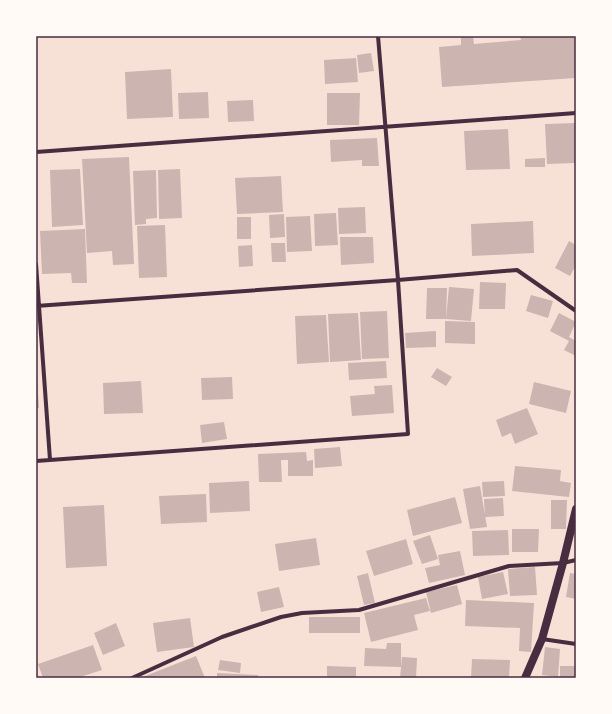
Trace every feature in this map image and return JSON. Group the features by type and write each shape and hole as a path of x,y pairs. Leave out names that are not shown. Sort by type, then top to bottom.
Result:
{"main road":[{"path":"526,678 542,639 576,509"}],"street":[{"path":"36,461 408,434 398,280 384,127 378,36"},
{"path":"36,152 576,113"},
{"path":"36,264 50,460"},
{"path":"38,306 517,270 576,311"},
{"path":"132,678 222,637 281,617 302,613 359,610 509,566 563,563 576,560"},
{"path":"542,639 576,644"}],"building":[{"path":"473,36 474,44 521,40 520,36 576,36 576,78 442,87 439,47 461,45 461,37"},
{"path":"371,53 374,71 359,73 357,55"},
{"path":"356,58 358,82 325,84 324,60"},
{"path":"171,69 173,117 127,119 125,72"},
{"path":"208,92 209,118 179,119 178,93"},
{"path":"327,93 360,93 359,125 327,125"},
{"path":"253,100 254,121 228,122 227,101"},
{"path":"576,123 576,163 547,164 545,124"},
{"path":"508,129 510,169 466,170 464,131"},
{"path":"377,138 379,166 362,166 362,160 331,162 330,140"},
{"path":"129,157 134,264 113,265 112,251 87,253 82,159"},
{"path":"545,158 545,167 525,167 525,159"},
{"path":"80,169 83,225 52,227 50,170"},
{"path":"180,169 182,218 159,219 158,170"},
{"path":"156,170 157,218 146,219 146,224 135,225 133,171"},
{"path":"281,176 283,212 237,214 235,178"},
{"path":"365,207 366,233 339,234 338,208"},
{"path":"336,213 338,245 315,246 314,214"},
{"path":"284,214 285,237 270,238 269,215"},
{"path":"310,216 312,251 287,252 286,217"},
{"path":"237,217 251,217 251,239 237,239"},
{"path":"533,221 534,253 472,256 471,224"},
{"path":"165,225 167,277 139,278 137,226"},
{"path":"85,229 87,283 72,283 71,273 42,274 40,231"},
{"path":"340,237 373,237 374,263 341,265"},
{"path":"569,241 576,245 576,265 570,276 555,268"},
{"path":"271,243 285,243 286,262 272,262"},
{"path":"252,245 253,266 239,267 238,246"},
{"path":"480,282 506,283 505,309 479,309"},
{"path":"449,287 474,289 471,321 446,319"},
{"path":"427,288 447,288 446,319 426,319"},
{"path":"531,295 553,301 548,318 526,311"},
{"path":"387,311 389,358 362,359 360,312"},
{"path":"358,313 361,360 330,362 328,314"},
{"path":"559,313 576,322 569,337 576,341 576,356 564,350 569,341 550,331"},
{"path":"326,315 329,362 297,364 295,316"},
{"path":"445,321 475,322 475,344 445,343"},
{"path":"436,331 436,347 406,348 405,333"},
{"path":"386,361 387,378 349,380 348,363"},
{"path":"437,368 452,377 446,386 431,377"},
{"path":"37,377 39,408 36,408"},
{"path":"232,377 233,399 202,400 201,378"},
{"path":"141,381 143,413 104,414 103,383"},
{"path":"534,382 571,391 566,413 529,404"},
{"path":"392,385 394,413 352,416 350,396 375,394 374,386"},
{"path":"527,408 538,434 515,444 511,433 502,437 496,420"},
{"path":"224,422 227,439 202,443 200,425"},
{"path":"340,447 342,466 315,468 314,449"},
{"path":"306,452 307,461 313,460 313,476 288,476 288,460 281,460 282,482 259,482 258,454"},
{"path":"515,466 561,470 560,481 571,483 569,497 512,491"},
{"path":"249,481 250,511 210,513 209,483"},
{"path":"504,481 505,496 483,497 482,482"},
{"path":"480,486 487,527 470,529 463,489"},
{"path":"206,494 207,522 161,524 159,496"},
{"path":"455,497 462,523 413,536 407,510"},
{"path":"503,498 504,516 485,517 484,499"},
{"path":"551,500 567,500 566,529 551,529"},
{"path":"104,505 107,566 66,568 63,507"},
{"path":"512,529 539,529 538,552 512,552"},
{"path":"508,530 509,555 473,556 472,531"},
{"path":"430,535 438,559 422,564 413,541"},
{"path":"316,538 320,565 279,571 275,544"},
{"path":"406,539 413,564 374,576 366,551"},
{"path":"460,551 465,575 429,583 425,568 440,565 438,555"},
{"path":"535,567 537,595 510,596 508,569"},
{"path":"503,572 508,594 482,599 478,577"},
{"path":"368,573 375,603 364,605 357,576"},
{"path":"570,573 576,574 576,599 566,597"},
{"path":"457,585 462,604 431,613 426,592"},
{"path":"279,587 284,607 261,612 257,592"},
{"path":"426,598 430,611 414,615 418,630 371,642 364,613"},
{"path":"466,600 534,603 531,652 519,651 520,628 465,626"},
{"path":"309,617 360,617 360,633 309,633"},
{"path":"190,618 194,647 157,652 153,623"},
{"path":"116,623 125,646 103,655 94,633"},
{"path":"387,643 401,643 401,667 364,666 365,648 386,649"},
{"path":"93,645 102,670 77,678 43,678 38,664"},
{"path":"545,647 560,649 558,677 542,675"},
{"path":"196,656 205,678 140,678"},
{"path":"402,657 417,658 416,678 400,678"},
{"path":"472,659 510,660 509,678 471,678"},
{"path":"220,660 241,663 240,673 218,670"},
{"path":"327,666 356,667 356,678 327,678"},
{"path":"560,666 576,666 576,678 560,678"},
{"path":"217,673 258,675 258,678 217,678"}]}
